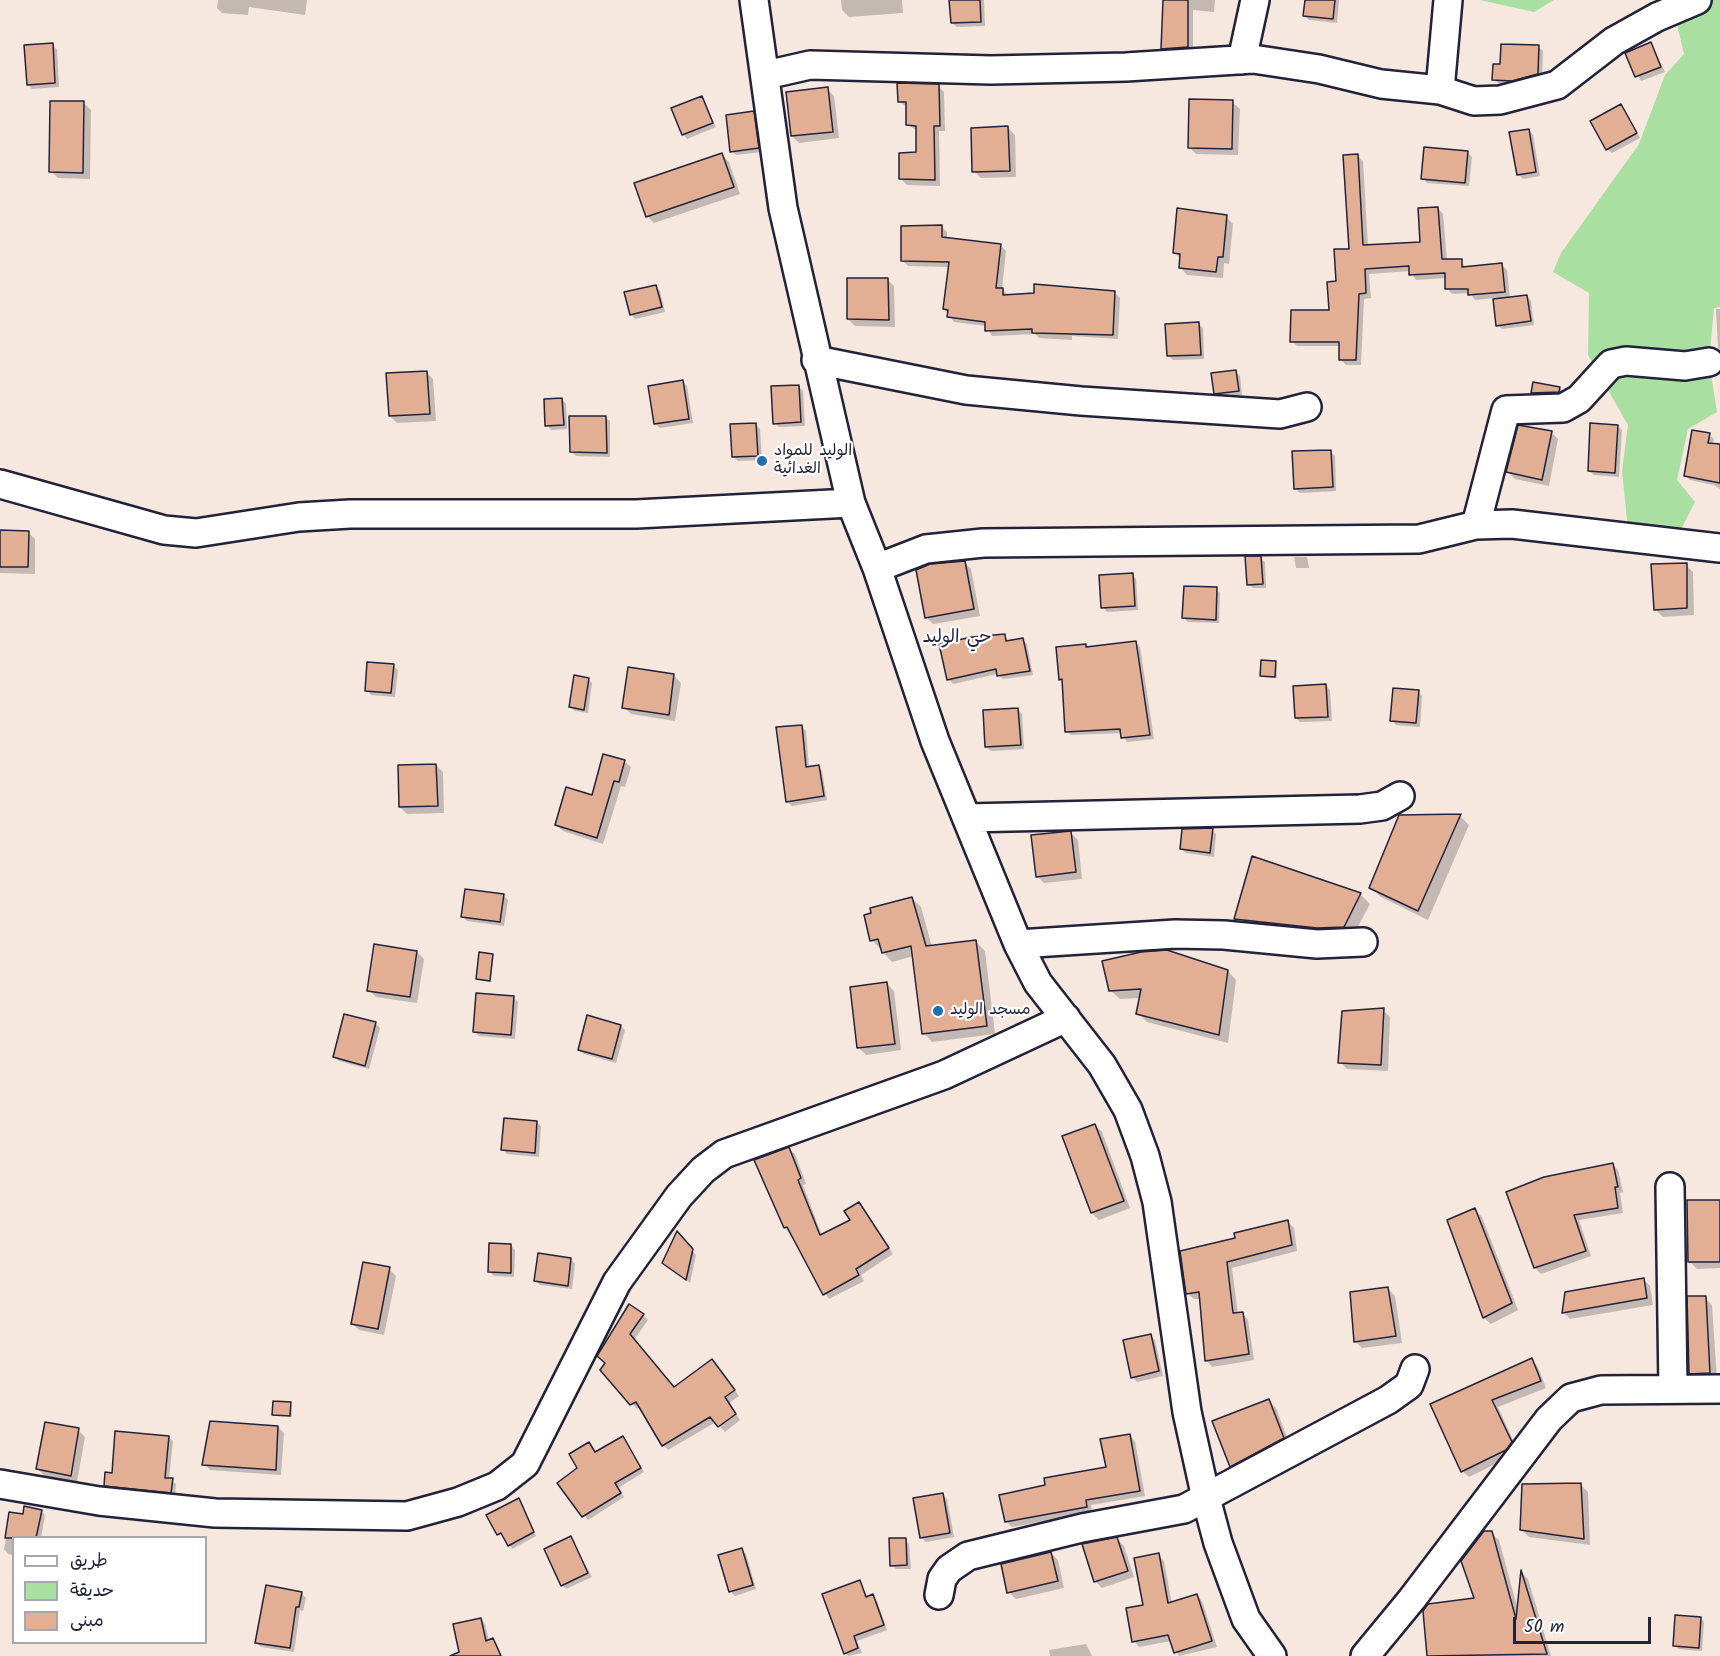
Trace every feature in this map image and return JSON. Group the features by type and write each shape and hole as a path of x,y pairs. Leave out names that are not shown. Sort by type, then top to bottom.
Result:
{"street":[{"path":"754,0 783,208 816,360 836,431 851,503 877,568 935,741 1018,944 1038,983 1102,1065 1128,1110 1145,1156 1159,1213 1187,1412 1206,1498 1218,1543 1246,1619 1272,1656"},
{"path":"1242,60 1255,0"},
{"path":"1440,90 1448,0"},
{"path":"766,75 810,65 991,70 1126,67 1242,60 1319,69 1382,84 1440,90 1474,101 1500,99 1557,85 1614,41 1657,17 1697,0"},
{"path":"816,360 966,390 1070,400 1280,414 1307,407"},
{"path":"1476,525 1506,410 1563,408 1579,399 1611,364 1626,361 1685,366 1709,362"},
{"path":"0,484 164,530 196,533 299,517 350,514 636,514 851,503"},
{"path":"877,568 926,549 983,543 1419,538 1476,525 1512,524 1720,548"},
{"path":"967,818 1360,809 1382,806 1400,796"},
{"path":"1018,944 1175,933 1317,944 1363,942"},
{"path":"0,1484 99,1501 215,1513 407,1516 458,1502 496,1486 525,1464 617,1282 679,1196 703,1170 724,1154 944,1075 1066,1018"},
{"path":"1670,1187 1673,1389"},
{"path":"939,1595 942,1579 949,1569 968,1556 1082,1528 1184,1509 1388,1400 1409,1385 1414,1369"},
{"path":"1365,1656 1412,1599 1549,1419 1571,1398 1601,1390 1720,1389"}],"green space":[{"path":"1480,0 1554,0 1534,12"},
{"path":"1673,0 1720,0 1720,307 1714,308 1709,362 1717,412 1688,429 1677,480 1695,502 1673,545 1629,539 1622,471 1628,425 1588,355 1589,293 1553,272 1561,253 1639,144 1665,75 1684,54"}],"building":[{"path":"949,0 980,0 981,22 951,23"},
{"path":"1163,0 1188,0 1188,47 1161,49"},
{"path":"1305,0 1335,0 1333,19 1303,16"},
{"path":"1651,42 1661,67 1635,77 1625,53"},
{"path":"53,43 55,83 27,85 24,45"},
{"path":"1501,44 1539,45 1538,74 1512,81 1492,80 1493,64 1500,64"},
{"path":"897,83 939,84 940,126 934,126 935,180 899,179 899,153 916,152 916,126 906,125 906,102 898,102"},
{"path":"828,87 833,132 791,136 786,92"},
{"path":"702,96 713,123 682,135 671,108"},
{"path":"1189,99 1233,100 1232,149 1188,148"},
{"path":"50,101 84,101 83,173 49,172"},
{"path":"1621,104 1637,133 1606,150 1590,121"},
{"path":"754,111 759,148 730,152 726,115"},
{"path":"1008,126 1010,171 972,172 971,128"},
{"path":"1529,129 1536,172 1517,175 1509,132"},
{"path":"1424,147 1468,151 1465,183 1421,179"},
{"path":"722,153 734,187 646,217 634,183"},
{"path":"1358,154 1363,245 1420,242 1418,208 1438,207 1442,259 1462,259 1462,267 1502,263 1505,292 1468,295 1468,289 1445,289 1445,273 1409,275 1409,266 1365,269 1366,293 1359,294 1356,360 1339,360 1339,342 1290,342 1291,310 1329,310 1327,282 1336,281 1334,249 1349,249 1343,155"},
{"path":"1177,208 1227,215 1223,257 1218,257 1216,272 1179,268 1180,254 1173,253"},
{"path":"942,225 942,237 1001,244 996,288 1003,288 1003,295 1034,293 1034,284 1115,291 1113,335 1032,333 1032,329 985,331 985,322 947,317 948,310 943,309 949,262 901,261 901,226"},
{"path":"847,278 888,278 889,320 847,319"},
{"path":"656,285 662,307 630,315 624,292"},
{"path":"1527,295 1531,321 1496,326 1493,299"},
{"path":"1199,322 1201,355 1167,356 1165,324"},
{"path":"1236,370 1239,391 1214,394 1211,373"},
{"path":"427,371 430,414 389,416 386,373"},
{"path":"683,380 689,419 654,424 648,386"},
{"path":"1533,382 1560,387 1559,392 1531,393"},
{"path":"799,385 801,422 773,424 771,386"},
{"path":"562,398 564,425 545,426 544,399"},
{"path":"569,416 606,416 607,453 570,452"},
{"path":"756,423 758,456 732,457 730,424"},
{"path":"1590,423 1618,425 1615,473 1588,471"},
{"path":"1518,425 1552,431 1542,480 1506,472"},
{"path":"1692,430 1710,433 1708,443 1720,444 1720,483 1684,476"},
{"path":"1331,450 1333,487 1294,489 1292,451"},
{"path":"0,530 29,531 28,567 0,567"},
{"path":"1245,556 1261,556 1263,584 1247,585"},
{"path":"965,561 974,609 925,618 916,570 930,564"},
{"path":"1687,563 1687,608 1654,610 1651,564"},
{"path":"1133,573 1135,606 1101,608 1099,575"},
{"path":"1184,586 1217,587 1216,620 1182,618"},
{"path":"1005,634 1006,641 1023,638 1030,671 997,676 996,669 947,680 939,644 972,637"},
{"path":"1136,641 1150,735 1121,738 1120,729 1065,732 1062,679 1059,680 1056,647 1086,644 1086,647"},
{"path":"1261,660 1276,661 1275,677 1260,676"},
{"path":"367,662 394,664 391,693 365,691"},
{"path":"628,667 674,674 669,715 622,708"},
{"path":"574,675 589,678 584,710 569,707"},
{"path":"1326,684 1328,717 1295,718 1293,686"},
{"path":"1393,688 1419,690 1416,723 1390,721"},
{"path":"1018,708 1021,745 985,747 983,710"},
{"path":"802,725 806,767 819,765 824,796 786,802 776,727"},
{"path":"603,754 625,760 619,782 614,781 597,838 555,825 566,787 592,795"},
{"path":"436,764 438,806 399,807 398,765"},
{"path":"1461,814 1418,911 1369,888 1399,815"},
{"path":"1213,828 1210,853 1180,849 1182,829"},
{"path":"1071,831 1076,872 1036,877 1031,835"},
{"path":"1252,856 1361,893 1344,927 1317,928 1234,919"},
{"path":"465,889 504,894 500,922 461,917"},
{"path":"912,897 926,946 976,940 987,1026 922,1034 911,946 882,953 878,939 870,941 864,915 871,913 870,908"},
{"path":"374,944 417,951 410,997 367,991"},
{"path":"1167,950 1228,970 1219,1035 1136,1014 1141,989 1109,991 1102,961 1141,952"},
{"path":"479,952 493,954 490,981 476,979"},
{"path":"887,982 895,1044 857,1048 850,987"},
{"path":"476,993 514,996 511,1035 473,1032"},
{"path":"1384,1008 1381,1065 1338,1063 1342,1011"},
{"path":"344,1014 376,1022 365,1066 333,1057"},
{"path":"587,1015 621,1025 612,1059 578,1050"},
{"path":"504,1118 537,1121 535,1153 501,1150"},
{"path":"1095,1124 1124,1201 1091,1213 1062,1136"},
{"path":"789,1147 801,1178 798,1180 820,1235 850,1220 844,1211 859,1202 889,1248 856,1269 859,1275 823,1295 787,1227 784,1228 754,1160"},
{"path":"1613,1163 1618,1187 1615,1187 1618,1208 1574,1215 1586,1251 1534,1268 1506,1192 1544,1177"},
{"path":"1687,1200 1720,1200 1720,1262 1688,1262"},
{"path":"1475,1208 1512,1303 1483,1318 1447,1220"},
{"path":"1288,1220 1292,1245 1227,1262 1233,1313 1243,1312 1249,1354 1205,1361 1199,1292 1186,1294 1180,1251 1235,1238 1234,1233"},
{"path":"677,1231 693,1249 686,1280 662,1263"},
{"path":"489,1243 511,1244 511,1273 488,1272"},
{"path":"538,1253 571,1258 568,1286 534,1281"},
{"path":"363,1262 390,1267 378,1329 351,1324"},
{"path":"1644,1278 1647,1298 1562,1313 1565,1292"},
{"path":"1388,1287 1396,1336 1354,1342 1350,1292"},
{"path":"1687,1296 1706,1296 1710,1373 1689,1374"},
{"path":"629,1304 644,1314 630,1334 674,1387 712,1359 735,1390 725,1397 736,1414 718,1427 710,1417 662,1446 636,1402 630,1405 600,1370 605,1363 597,1356"},
{"path":"1151,1334 1159,1371 1131,1378 1123,1340"},
{"path":"1532,1358 1541,1381 1492,1400 1512,1442 1506,1450 1461,1472 1430,1404"},
{"path":"1269,1399 1284,1438 1230,1467 1212,1421"},
{"path":"273,1401 291,1402 290,1416 272,1415"},
{"path":"210,1421 278,1426 276,1470 202,1465"},
{"path":"45,1422 79,1428 71,1476 36,1469"},
{"path":"115,1431 169,1436 165,1478 173,1478 171,1493 104,1486 105,1472 112,1473"},
{"path":"1130,1434 1140,1491 1086,1500 1087,1507 1005,1522 999,1495 1045,1485 1044,1478 1106,1467 1100,1439"},
{"path":"623,1436 641,1468 615,1483 621,1493 582,1517 557,1483 577,1468 569,1454 589,1442 595,1452"},
{"path":"1581,1483 1584,1539 1520,1530 1522,1484"},
{"path":"943,1493 950,1533 920,1538 913,1498"},
{"path":"519,1498 534,1532 508,1546 501,1533 497,1535 486,1515"},
{"path":"24,1506 42,1510 36,1536 5,1538 9,1512 23,1514"},
{"path":"1484,1531 1492,1531 1516,1619 1521,1570 1547,1654 1427,1656 1423,1611 1428,1604 1474,1598 1461,1561"},
{"path":"571,1536 588,1573 561,1586 544,1549"},
{"path":"1117,1537 1128,1571 1094,1582 1082,1544"},
{"path":"889,1538 906,1538 907,1565 890,1566"},
{"path":"742,1548 753,1585 729,1592 718,1555"},
{"path":"1051,1552 1058,1581 1007,1593 1001,1564"},
{"path":"1159,1553 1168,1603 1197,1594 1212,1641 1174,1653 1168,1635 1132,1642 1126,1608 1143,1605 1134,1558"},
{"path":"860,1580 866,1597 873,1594 884,1625 854,1636 858,1648 844,1654 822,1594"},
{"path":"266,1585 302,1592 299,1607 296,1607 290,1648 255,1643"},
{"path":"1675,1615 1701,1617 1699,1648 1673,1646"},
{"path":"481,1618 486,1641 493,1638 501,1656 450,1656 459,1652 453,1624"}],"place":[{"name":"الوليد للمواد الغدائية","path":"762,461"},
{"name":"مسجد الوليد","path":"938,1011"}],"district":[{"name":"حي الوليد","path":"957,639"}]}
